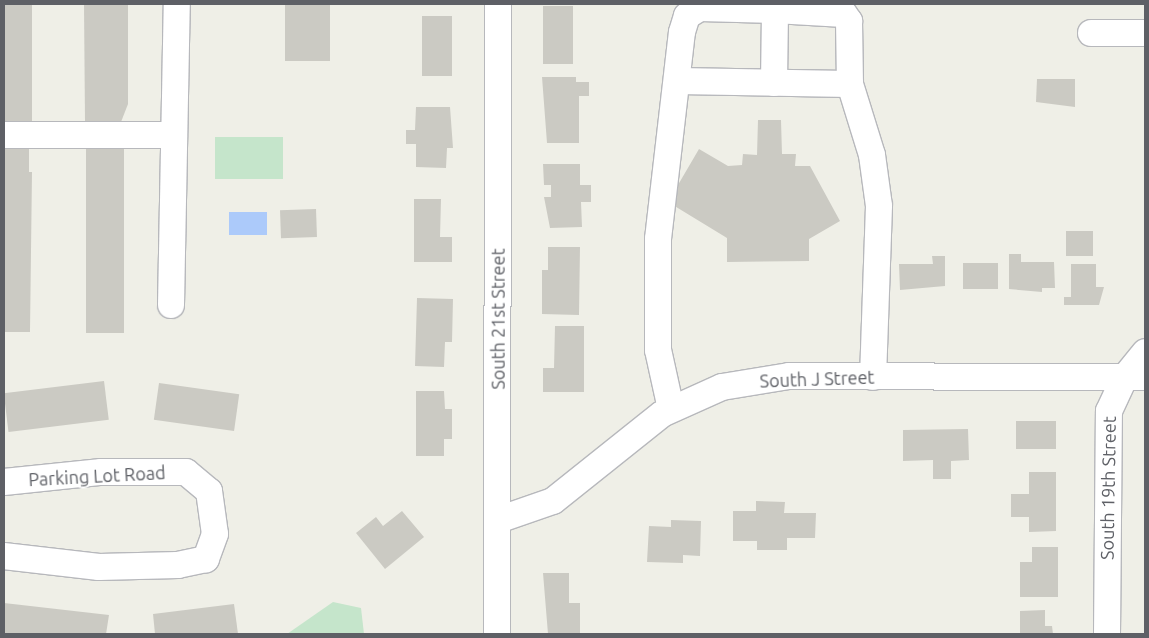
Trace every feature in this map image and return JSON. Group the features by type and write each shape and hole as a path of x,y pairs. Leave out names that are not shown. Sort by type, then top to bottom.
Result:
{"street":[{"path":"171,305 176,4"},
{"name":"South 21st Street","path":"497,634 498,4"},
{"path":"774,83 775,7"},
{"path":"671,409 658,350 660,205 682,32 692,12 775,7 844,14 849,21 850,84 872,154 879,206 874,377"},
{"path":"1091,33 1145,33"},
{"path":"677,81 850,84"},
{"path":"4,135 174,135"},
{"name":"South 19th Street","path":"1107,634 1109,410 1135,377 1145,352"},
{"name":"South J Street","path":"498,520 553,501 671,409 722,387 764,379 1135,377"},
{"name":"Parking Lot Road","path":"4,482 101,472 186,472 209,491 215,534 206,559 178,565 99,567 4,556"}],"green space":[{"path":"215,137 283,137 283,179 215,179"},
{"path":"333,602 361,608 364,634 287,634"}],"water":[{"path":"229,212 267,212 267,235 229,235"}],"building":[{"path":"4,4 32,4 32,122 4,122"},
{"path":"84,4 128,4 128,104 121,122 85,122"},
{"path":"285,4 330,4 330,61 285,61"},
{"path":"543,6 573,6 573,64 543,64"},
{"path":"422,16 452,16 452,76 422,76"},
{"path":"542,77 576,77 576,82 589,82 589,96 579,96 579,143 547,143"},
{"path":"1037,79 1075,79 1075,107 1036,102"},
{"path":"416,107 450,107 453,148 447,148 446,168 416,167 416,144 406,144 406,130 415,130"},
{"path":"758,120 781,120 782,154 796,154 795,166 810,166 840,221 809,239 809,261 727,262 727,238 668,202 699,149 728,166 742,165 743,154 757,155"},
{"path":"4,147 29,147 29,172 32,172 30,332 4,332"},
{"path":"86,147 124,147 124,333 86,333"},
{"path":"543,164 580,164 580,185 591,185 591,202 581,202 582,227 550,228 544,197 551,197 551,185 544,185"},
{"path":"414,199 441,199 440,237 452,237 452,262 414,262"},
{"path":"316,209 317,237 281,238 280,210"},
{"path":"1066,231 1093,231 1093,256 1066,256"},
{"path":"548,247 580,247 579,315 542,314 542,270 548,270"},
{"path":"1009,254 1021,254 1021,262 1054,262 1055,288 1042,288 1042,292 1009,289"},
{"path":"932,256 945,256 945,286 900,290 899,264 933,264"},
{"path":"963,263 998,263 998,289 963,289"},
{"path":"1071,264 1096,264 1096,287 1104,287 1099,305 1064,305 1064,297 1071,297"},
{"path":"417,298 453,299 452,342 445,342 444,367 415,366"},
{"path":"555,326 584,326 584,392 543,392 543,368 554,368"},
{"path":"104,381 109,420 9,432 4,393"},
{"path":"159,383 239,394 234,431 154,420"},
{"path":"416,391 444,391 445,409 452,409 452,439 444,439 444,456 416,456"},
{"path":"1016,421 1056,421 1056,449 1016,449"},
{"path":"968,429 969,460 951,461 951,479 933,479 933,460 903,461 903,430"},
{"path":"1029,472 1056,472 1056,531 1029,532 1029,517 1011,517 1011,494 1029,494"},
{"path":"756,501 785,502 784,513 816,513 815,538 787,538 787,550 757,550 757,541 733,541 733,511 756,511"},
{"path":"402,511 424,537 385,569 356,533 376,517 383,526"},
{"path":"671,520 701,521 700,556 683,555 683,563 647,562 649,526 671,527"},
{"path":"1032,547 1058,547 1058,597 1020,597 1020,562 1032,562"},
{"path":"543,573 569,573 569,603 580,603 580,634 548,634"},
{"path":"4,603 109,615 106,634 4,634"},
{"path":"234,604 238,634 155,634 153,614"},
{"path":"1045,610 1045,626 1052,626 1053,634 1020,634 1020,611"}]}
